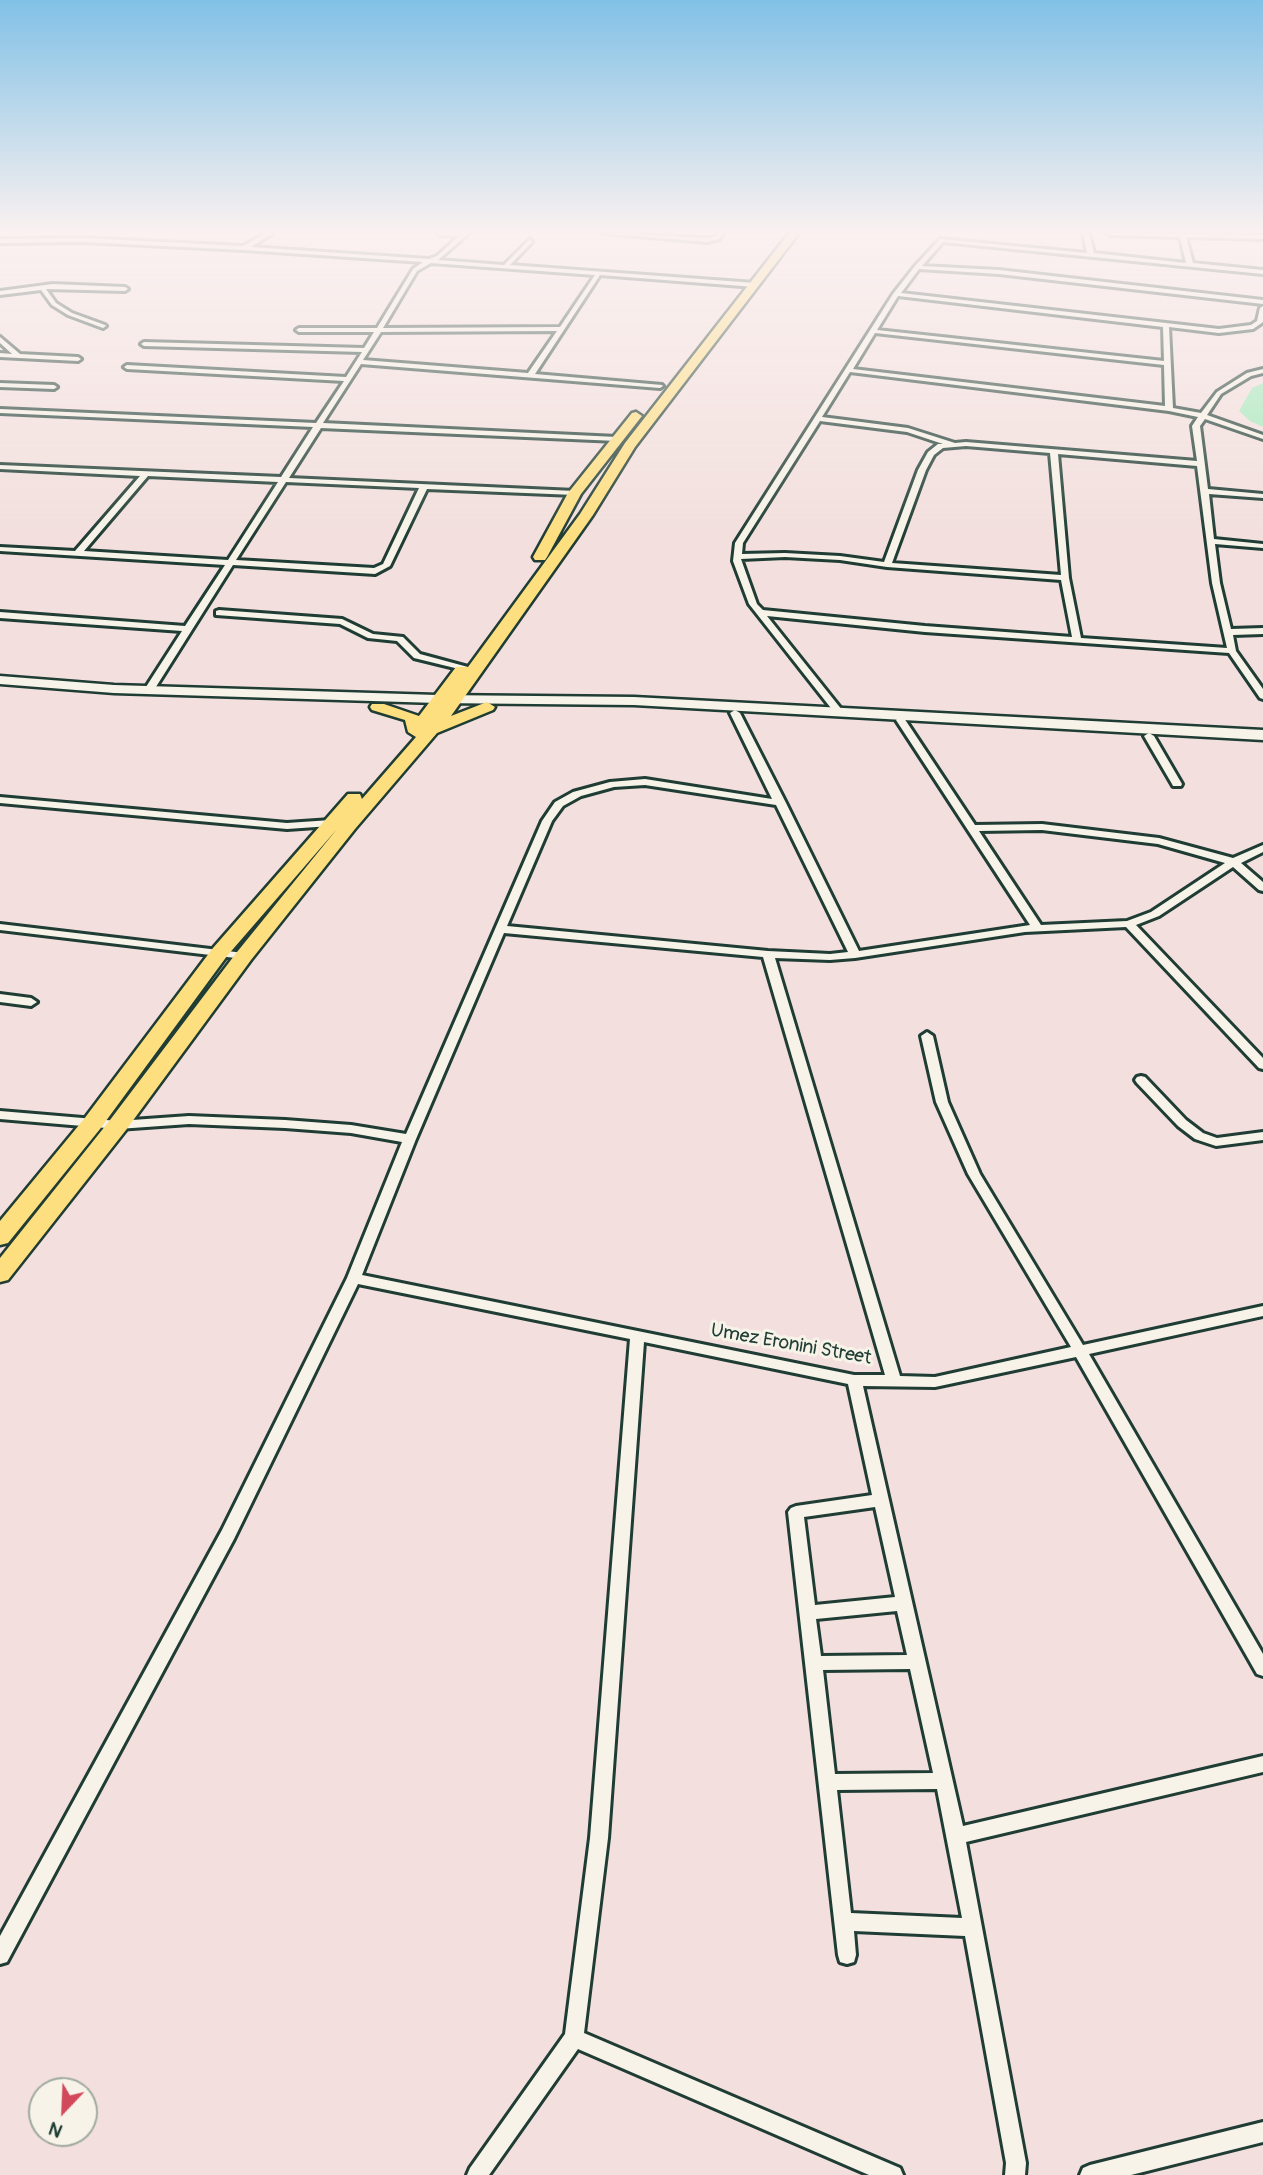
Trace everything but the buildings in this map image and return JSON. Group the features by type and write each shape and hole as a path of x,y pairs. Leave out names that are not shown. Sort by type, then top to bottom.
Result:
{"main road":[{"path":"444,703 463,667 538,562 575,493 617,439 636,427 660,386 704,334"},
{"path":"0,1274 118,1125 244,956 444,703 636,427 708,334"},
{"path":"0,680 487,707 628,708 901,720 1263,741"},
{"path":"0,692 378,707 444,703 634,701 1263,735"},
{"path":"378,707 411,717 421,733"},
{"path":"0,1237 92,1124 220,953 331,823 421,733 487,707"}],"street":[{"path":"149,690 376,334"},
{"path":"530,376 557,334"},
{"path":"837,710 753,604 737,557 739,543 871,334"},
{"path":"905,334 1168,363"},
{"path":"1166,334 1169,409"},
{"path":"0,339 18,356"},
{"path":"144,344 366,350"},
{"path":"0,355 78,359"},
{"path":"359,362 660,386"},
{"path":"127,367 349,379"},
{"path":"848,370 1169,409 1203,416 1263,438"},
{"path":"1263,371 1249,374 1219,393 1196,426 1216,583 1232,651 1263,696"},
{"path":"0,385 54,387"},
{"path":"0,411 617,439"},
{"path":"818,419 908,430 952,444 1201,464"},
{"path":"887,565 922,470 931,454 941,446 952,444"},
{"path":"1054,453 1065,578 1077,639"},
{"path":"0,467 575,493"},
{"path":"78,554 146,473"},
{"path":"0,549 384,569 424,486"},
{"path":"1205,491 1263,496"},
{"path":"1211,541 1263,547"},
{"path":"737,557 785,555 840,558 887,565 1065,578"},
{"path":"219,613 342,622 371,636 400,639 417,656 463,667"},
{"path":"762,613 925,629 1232,651"},
{"path":"0,615 187,629"},
{"path":"1228,632 1263,631"},
{"path":"735,713 855,955"},
{"path":"901,720 1038,929"},
{"path":"1149,736 1177,784"},
{"path":"0,1955 228,1534 354,1278 410,1139 547,821 559,804 577,794 614,784 645,782 781,803"},
{"path":"0,800 287,826 331,823"},
{"path":"972,828 1042,827 1107,832 1183,846 1234,862 1263,888"},
{"path":"501,929 768,954 830,957 855,955 964,937 1038,929 1129,924 1155,914 1234,862 1263,848"},
{"path":"1129,924 1263,1065"},
{"path":"0,927 244,956"},
{"path":"768,954 894,1381"},
{"path":"0,998 31,1002"},
{"path":"927,1035 942,1102 974,1174 1080,1351 1263,1669"},
{"path":"1141,1080 1182,1123 1199,1136 1216,1142 1263,1136"},
{"path":"0,1115 118,1125 189,1120 285,1124 351,1129 410,1139"},
{"name":"Umez Eronini Street","path":"354,1278 854,1380 935,1382 1263,1311"},
{"path":"477,2175 574,2038 598,1838 637,1335"},
{"path":"854,1380 956,1836 1016,2163 1015,2175"},
{"path":"847,1955 796,1512 881,1500"},
{"path":"808,1613 904,1603"},
{"path":"814,1663 917,1662"},
{"path":"956,1836 1263,1763"},
{"path":"827,1782 944,1781"},
{"path":"843,1922 973,1927"},
{"path":"574,2038 894,2175"},
{"path":"1090,2175 1263,2132"}],"green space":[{"path":"1263,383 1263,427 1250,421 1239,411 1252,388"}]}
